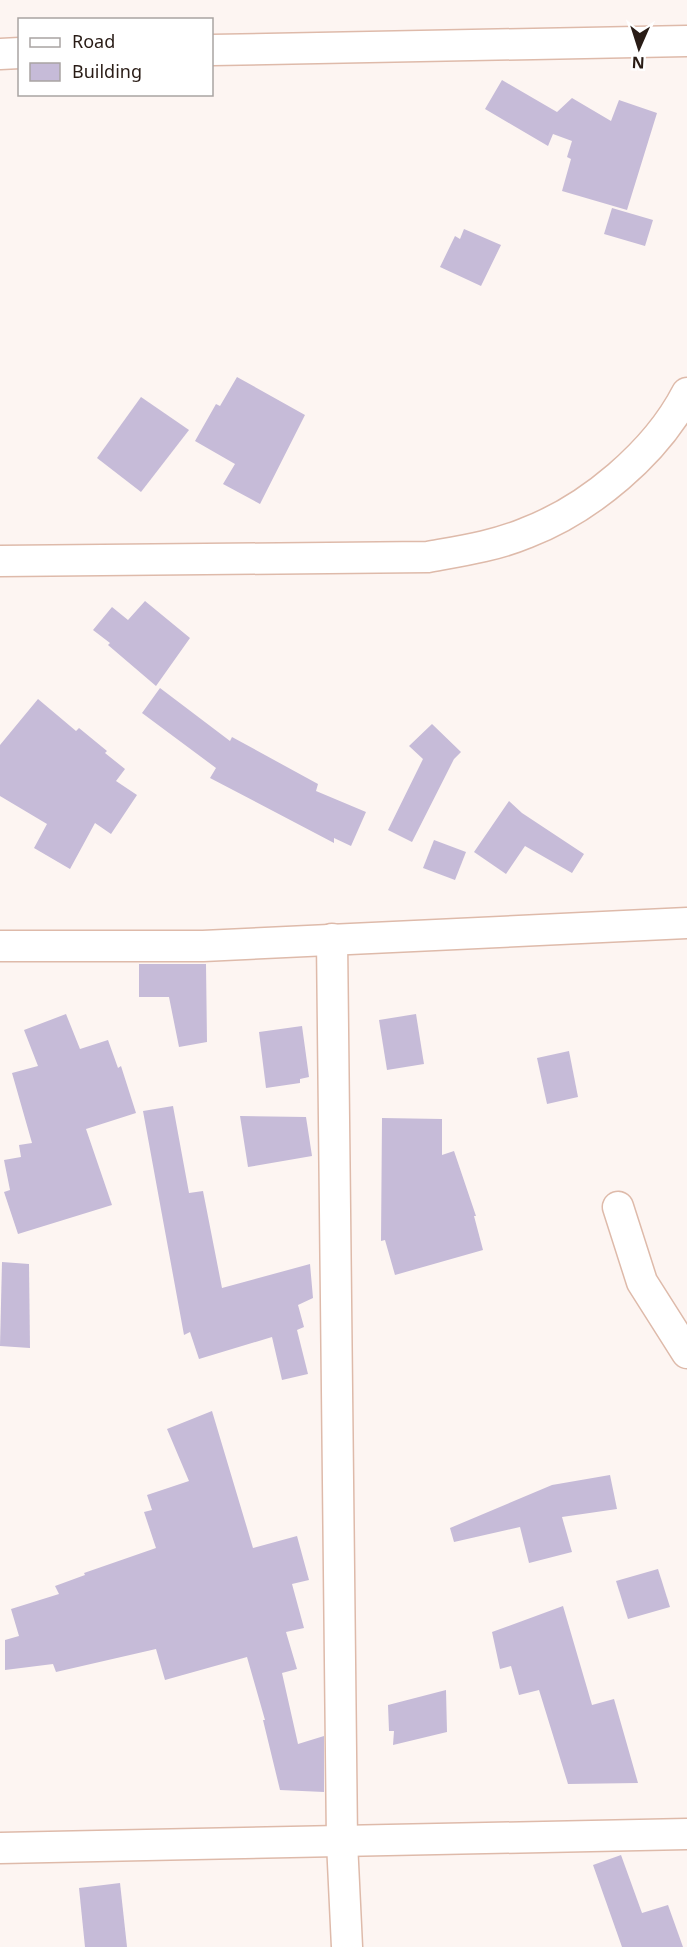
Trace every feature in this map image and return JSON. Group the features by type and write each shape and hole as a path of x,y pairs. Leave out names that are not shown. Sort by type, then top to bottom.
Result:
{"street":[{"path":"213,50 687,41"},
{"path":"0,54 18,53"},
{"path":"0,561 428,557 478,549 527,533 573,510 615,480 651,444 687,393"},
{"path":"0,946 203,946 687,923"},
{"path":"332,939 342,1842 347,1947"},
{"path":"618,1207 642,1282 687,1353"},
{"path":"0,1848 687,1834"}],"building":[{"path":"502,80 557,112 572,98 611,121 619,100 657,113 627,210 562,191 571,159 567,157 572,141 553,134 548,146 485,109"},
{"path":"612,208 653,220 645,246 604,234"},
{"path":"464,229 501,245 481,286 440,267 455,236 460,239"},
{"path":"237,377 305,415 260,504 223,484 235,464 195,441 216,404 220,406"},
{"path":"141,397 189,430 141,492 97,458"},
{"path":"145,601 190,638 156,686 93,630 112,607 128,620"},
{"path":"160,688 230,741 232,737 318,784 316,791 366,812 351,846 334,838 334,843 210,778 216,768 142,713"},
{"path":"38,699 76,731 79,728 107,751 105,753 125,769 116,781 137,795 111,834 95,823 70,869 34,848 47,824 0,796 0,745"},
{"path":"432,724 461,752 454,759 412,842 388,830 423,759 409,746"},
{"path":"509,801 522,813 584,854 572,873 525,846 506,874 474,852"},
{"path":"434,840 466,852 455,880 423,868"},
{"path":"139,964 206,964 207,1042 179,1047 169,997 139,997"},
{"path":"66,1014 80,1049 108,1040 118,1068 121,1066 136,1113 86,1129 112,1205 18,1234 4,1192 10,1190 4,1160 21,1157 19,1145 32,1143 12,1073 38,1066 24,1030"},
{"path":"416,1014 424,1064 387,1070 379,1020"},
{"path":"302,1026 309,1077 300,1079 300,1083 266,1088 259,1032"},
{"path":"569,1051 578,1097 547,1104 537,1058"},
{"path":"173,1106 189,1193 203,1191 222,1288 310,1264 313,1298 298,1305 304,1327 297,1330 308,1374 282,1380 272,1337 199,1359 190,1332 184,1335 143,1111"},
{"path":"240,1116 306,1117 312,1156 248,1167"},
{"path":"382,1118 442,1119 442,1155 454,1151 476,1216 474,1216 483,1250 395,1275 385,1240 381,1241"},
{"path":"2,1262 29,1264 30,1348 0,1346"},
{"path":"212,1411 253,1548 297,1536 309,1580 292,1584 304,1628 286,1632 297,1669 282,1673 298,1744 324,1736 324,1792 280,1790 263,1720 265,1720 247,1657 165,1680 156,1649 56,1672 53,1664 5,1670 5,1640 19,1636 11,1609 59,1594 55,1586 85,1575 84,1573 156,1548 144,1512 152,1510 147,1495 189,1481 167,1429"},
{"path":"610,1475 617,1509 562,1517 572,1552 529,1563 520,1527 454,1542 450,1528 552,1485"},
{"path":"658,1569 670,1607 628,1619 616,1581"},
{"path":"563,1606 592,1705 614,1699 638,1783 568,1784 539,1690 519,1695 511,1666 500,1669 492,1632"},
{"path":"446,1690 447,1732 393,1745 394,1731 389,1731 388,1705"},
{"path":"621,1855 642,1913 668,1905 683,1947 622,1947 593,1865"},
{"path":"120,1883 127,1947 85,1947 79,1888"}]}
